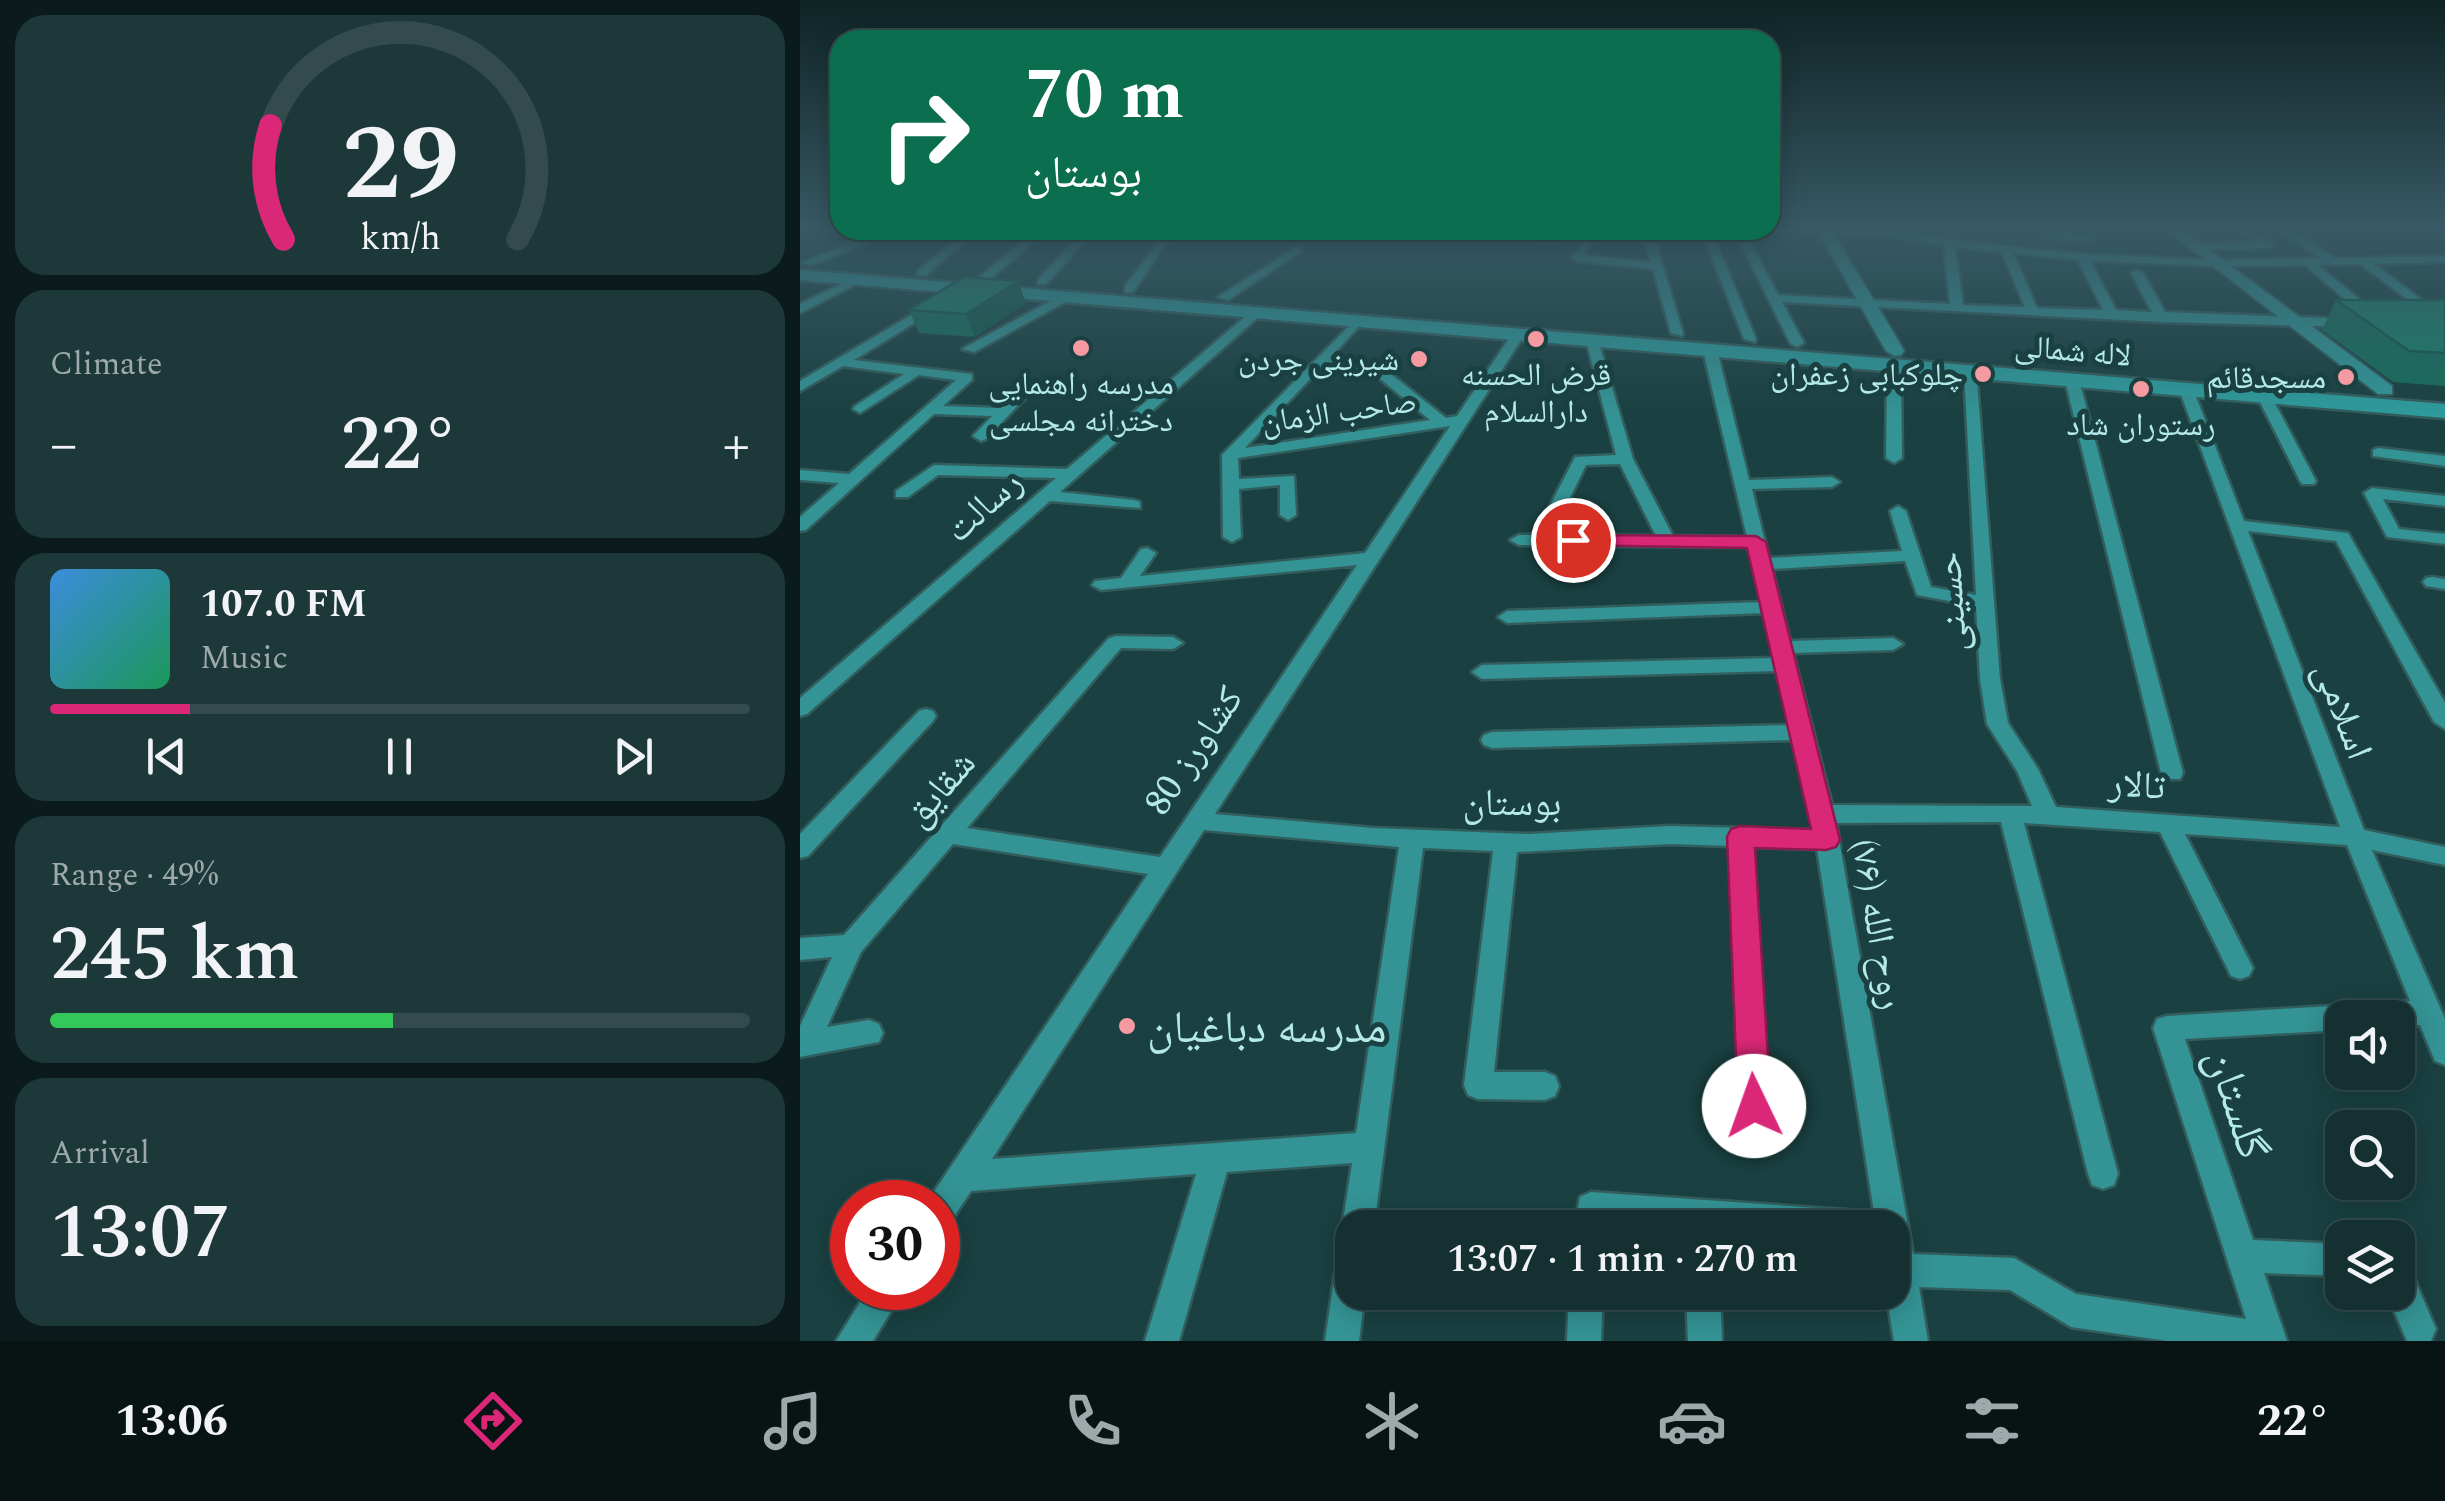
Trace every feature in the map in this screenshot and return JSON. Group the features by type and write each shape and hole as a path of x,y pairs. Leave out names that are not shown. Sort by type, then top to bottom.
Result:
{"main road":[{"name":"لاله شمالی","path":"992,291 1065,297 1224,297 1677,333 1797,343 1970,372 2031,369 2072,380 2124,377 2186,389 2445,410"},
{"name":"لاله شمالی","path":"1109,291 1256,313 1710,350 1894,358 2124,377 2445,395"}],"street":[{"path":"800,310 838,291"},
{"path":"800,386 958,291"},
{"path":"1144,295 1146,291"},
{"path":"1224,297 1234,291"},
{"path":"1665,291 1677,333"},
{"path":"1730,291 1750,339"},
{"path":"1768,291 1797,343"},
{"path":"1860,291 1894,358 1894,458"},
{"path":"1955,291 1957,309"},
{"path":"2024,291 2034,312"},
{"path":"2104,291 2122,319"},
{"path":"2147,291 2162,318"},
{"path":"2253,291 2385,390"},
{"path":"1772,298 2122,319 2381,324 2342,291"},
{"path":"2405,291 2445,324"},
{"path":"969,349 1065,297"},
{"name":"رسالت","path":"800,709 1066,474 1256,313"},
{"name":"صاحب الزمان","path":"1230,455 1358,321"},
{"path":"2413,324 2445,324"},
{"name":"کشاورز 80","path":"959,1180 1371,558 1452,422 1518,334"},
{"path":"1592,340 1625,459 1667,541"},
{"name":"روح الله (۷۶)","path":"1710,350 1822,814 1890,1210"},
{"path":"1320,361 1376,370 1452,422"},
{"path":"800,526 967,377 840,362"},
{"path":"860,409 917,371"},
{"name":"حسینی","path":"1970,372 1990,680 1998,724 2027,769 2048,815"},
{"path":"2072,380 2172,773"},
{"name":"اسلامی","path":"2186,389 2355,837 2433,1007 2445,1052"},
{"path":"981,436 1023,393"},
{"path":"2264,396 2308,481"},
{"path":"930,410 1004,412"},
{"name":"صاحب الزمان","path":"1230,455 1452,422"},
{"path":"2378,453 2445,461"},
{"path":"1230,455 1232,537"},
{"path":"1541,540 1580,460 1625,459"},
{"path":"902,494 934,470 1066,474"},
{"path":"800,475 852,479"},
{"path":"1231,484 1288,479 1288,515"},
{"path":"1742,485 1832,482"},
{"path":"2445,501 2372,493 2394,533 2445,539"},
{"path":"1042,495 1134,504"},
{"path":"1898,511 1923,591 1985,602"},
{"path":"2237,525 2342,537 2445,722"},
{"path":"1520,540 1667,541 1759,553 1910,556"},
{"path":"1127,582 1147,554"},
{"path":"1101,584 1371,558"},
{"path":"1507,618 1772,607"},
{"name":"شقایق","path":"803,1043 851,945 944,834 1116,642 1173,643"},
{"path":"1482,672 1783,655 1893,644"},
{"path":"800,849 926,716"},
{"path":"1492,740 1802,732"},
{"path":"2010,812 2103,1174"},
{"name":"تالار","path":"1822,814 2010,812 2355,837 2445,856"},
{"name":"بوستان","path":"1197,820 1506,842 1670,834 1826,840"},
{"path":"2168,824 2240,968"},
{"path":"944,834 1166,866"},
{"path":"1740,837 1754,1106"},
{"path":"1360,1210 1412,838"},
{"path":"1506,842 1478,1086 1545,1086"},
{"path":"800,948 851,945"},
{"name":"گلستان","path":"2269,1340 2167,1028 2433,1007"},
{"path":"803,1043 869,1033"},
{"path":"962,1176 1369,1147"},
{"path":"1162,1341 1216,1158"},
{"path":"2242,1256 2325,1259"},
{"path":"1910,1270 2014,1274 2071,1310 2269,1340"},
{"path":"853,1341 873,1310"},
{"path":"1342,1341 1346,1310"},
{"path":"1584,1341 1585,1310"},
{"path":"1704,1310 1705,1341"},
{"name":"روح الله (۷۶)","path":"1907,1310 1911,1341"},
{"path":"2411,1310 2419,1329"}],"building":[{"path":"941,291 1003,291 966,314 909,310"},
{"path":"2336,300 2445,300 2445,353 2409,351"}],"place":[{"name":"قرض الحسنه دارالسلام","path":"1536,339"},
{"name":"مدرسه راهنمایی دخترانه مجلسی","path":"1081,348"},
{"name":"شیرینی جردن","path":"1419,359"},
{"name":"چلوکبابی زعفران","path":"1983,374"},
{"name":"مسجدقائم","path":"2346,377"},
{"name":"رستوران شاد","path":"2141,389"},
{"name":"مدرسه دباغیان","path":"1127,1026"}],"route":[{"path":"1573,540 1756,542 1826,840 1740,837 1754,1106"}]}
